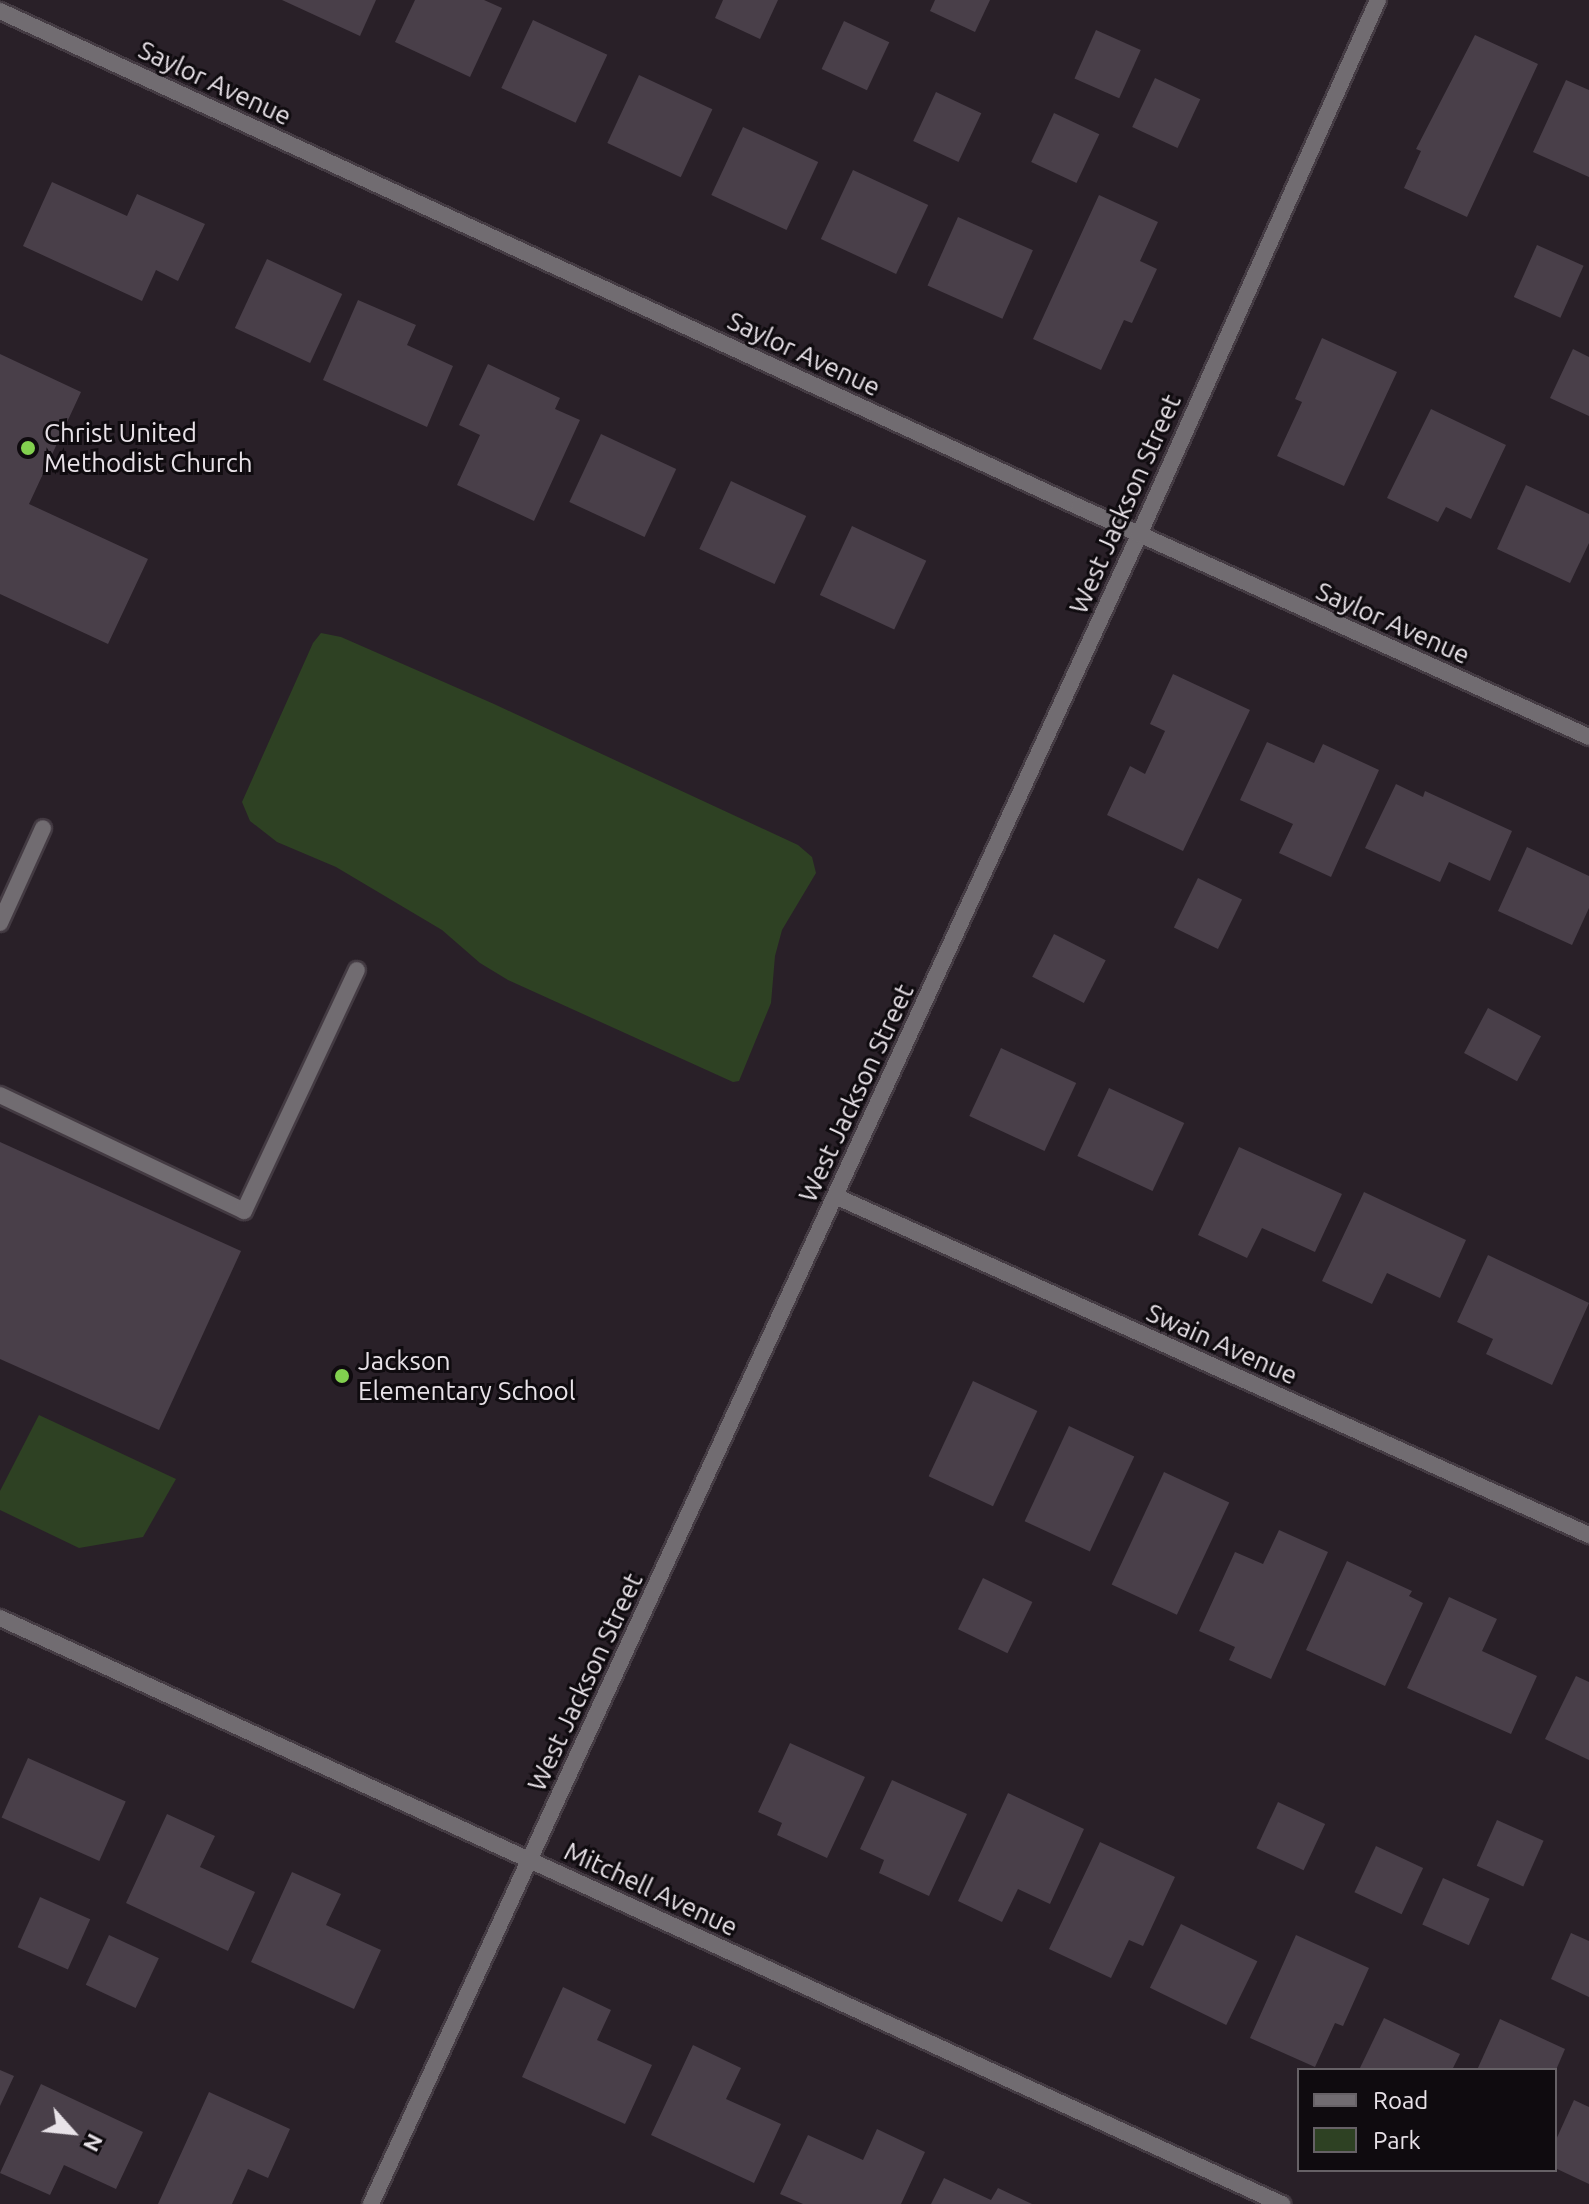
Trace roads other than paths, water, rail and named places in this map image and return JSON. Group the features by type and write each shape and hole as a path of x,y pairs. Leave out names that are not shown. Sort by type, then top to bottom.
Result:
{"street":[{"name":"West Jackson Street","path":"371,2204 1139,535 1378,0"},
{"name":"Saylor Avenue","path":"0,11 1139,535 1589,737"},
{"path":"0,923 43,828"},
{"path":"0,1095 244,1211 357,970"},
{"name":"Swain Avenue","path":"835,1196 1589,1535"},
{"name":"Mitchell Avenue","path":"0,1618 1282,2204"}],"place":[{"name":"Christ United Methodist Church","path":"28,448"},
{"name":"Jackson Elementary School","path":"342,1376"}]}
